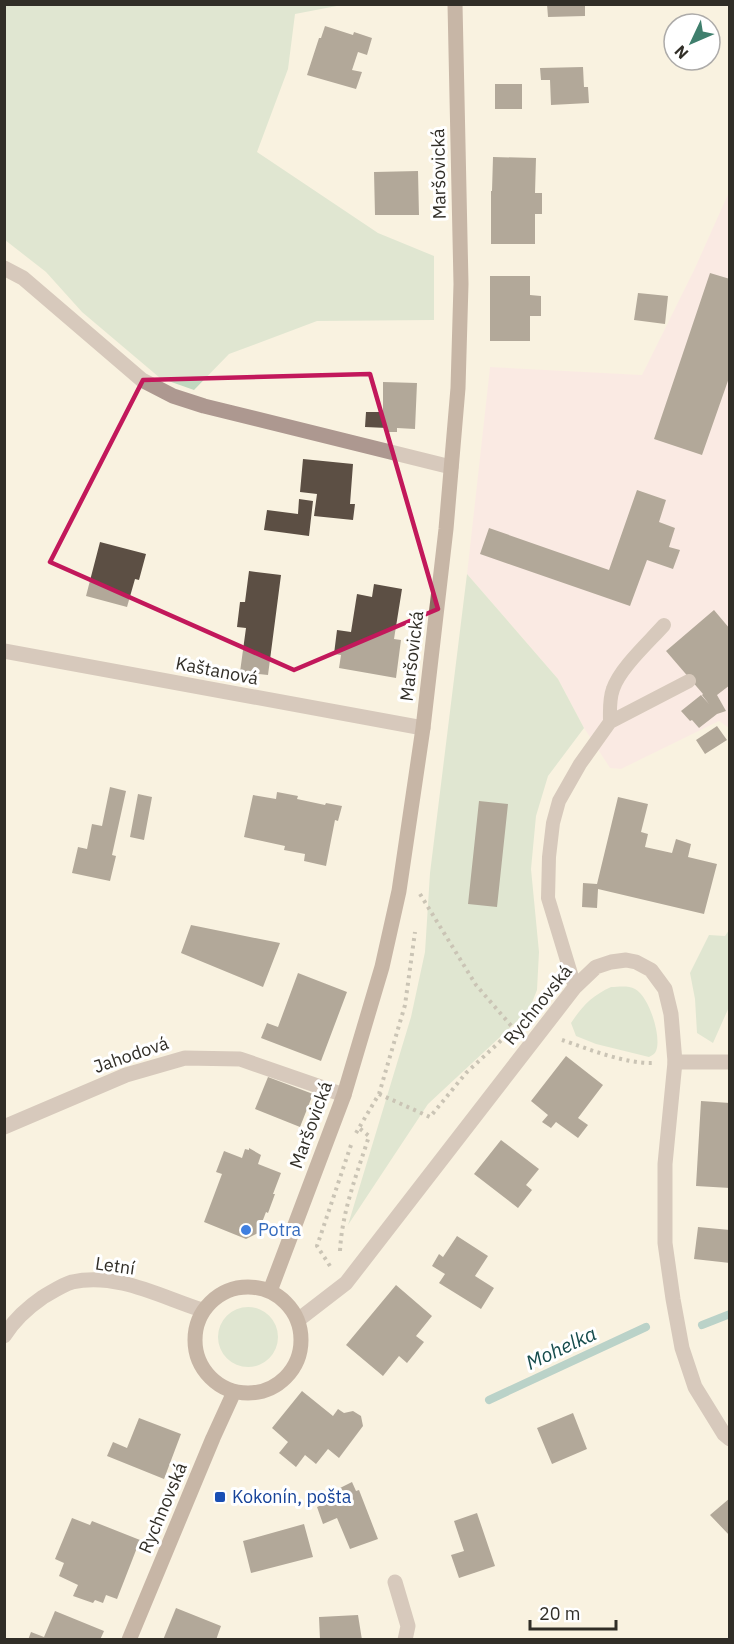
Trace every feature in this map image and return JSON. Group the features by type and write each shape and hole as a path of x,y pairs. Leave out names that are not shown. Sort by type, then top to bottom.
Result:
{"main road":[{"name":"Maršovická","path":"270,1290 344,1095 382,967 403,865 423,728 446,529 458,388 461,284 454,4"},
{"path":"251,1286 270,1290 287,1303 298,1320 302,1337 300,1354 293,1369 282,1382 267,1390 251,1393 234,1392 220,1386 209,1377 195,1352 196,1323 202,1310 215,1296 232,1288 251,1286"},
{"name":"Rychnovská","path":"129,1640 234,1392"}],"street":[{"path":"4,268 23,278 142,380 173,396 204,406 451,467"},
{"name":"Kaštanová","path":"4,651 423,728"},
{"name":"Rychnovská","path":"298,1320 346,1283 575,987 596,967 626,960 636,962 651,970 665,989 671,1014 675,1062 665,1164 665,1243 673,1299 685,1358 695,1387 728,1435"},
{"name":"Jahodová","path":"4,1127 126,1075 185,1058 240,1059 344,1095"},
{"path":"675,1062 729,1062"},
{"name":"Letní","path":"4,1336 29,1306 71,1283 96,1280 122,1282 202,1310"},
{"path":"394,1582 408,1626 405,1640"}],"lane":[{"path":"610,722 609,702 613,687 628,665 664,625"},
{"path":"575,987 548,898 553,823 560,801 580,764 610,722 688,681"}],"path":[{"path":"403,865 476,985 514,1029 540,1032 586,1049 641,1064 675,1062"},
{"path":"330,1266 316,1246 358,1127 379,1094 405,1005 416,925 393,918"},
{"path":"379,1094 430,1117 466,1072 514,1029"},
{"path":"340,1251 345,1213 369,1136 358,1127"}],"highlighted area":[{"path":"370,374 438,609 294,670 50,562 143,380"}],"shaded area":[{"path":"729,192 729,728 719,721 621,769 610,768 584,728 558,679 467,574 490,367 642,375 695,268"}],"green space":[{"path":"4,5 342,5 295,14 288,69 257,152 378,233 434,256 434,320 317,321 229,354 194,390 160,378 82,312 46,272 5,240"},
{"path":"467,574 558,679 584,728 548,776 536,816 531,869 539,952 537,990 529,1010 428,1104 348,1225 411,1017 425,952 430,873"},
{"path":"729,930 729,1007 713,1043 697,1033 695,999 690,973 709,935 725,936"},
{"path":"611,987 635,989 645,1000 653,1017 657,1036 656,1051 649,1057 596,1044 576,1036 571,1023 575,1017 593,997"},
{"path":"248,1307 265,1312 273,1320 278,1337 273,1354 265,1362 248,1367 231,1362 223,1354 218,1337 223,1320 231,1312"}],"building":[{"path":"547,4 585,4 585,16 548,17"},
{"path":"325,26 372,38 367,55 358,52 352,70 362,72 356,89 307,75"},
{"path":"583,67 584,87 588,87 589,103 551,105 550,80 541,80 540,68"},
{"path":"495,84 522,84 522,109 495,109"},
{"path":"493,157 536,158 535,193 542,193 542,214 535,214 535,244 491,244"},
{"path":"418,171 419,215 375,215 374,172"},
{"path":"710,273 730,279 730,375 702,455 654,439"},
{"path":"490,276 530,276 530,295 541,296 541,316 530,316 530,341 490,341"},
{"path":"638,293 668,296 665,324 634,320"},
{"path":"383,382 417,383 415,429 397,428 397,432 387,432 387,428 365,427 366,412 383,412"},
{"path":"303,459 353,464 350,504 355,504 353,520 314,516 317,494 300,492"},
{"path":"637,490 666,500 659,522 675,528 669,547 680,550 673,569 647,560 630,606 480,554 489,528 609,570"},
{"path":"299,499 313,501 309,536 264,530 267,510 298,514"},
{"path":"100,542 146,554 139,580 135,579 127,607 86,596"},
{"path":"249,571 281,575 268,675 240,672 246,628 237,627 240,602 245,602"},
{"path":"374,584 402,589 394,639 401,640 396,678 339,668 341,655 334,654 337,630 351,632 357,594 372,597"},
{"path":"714,610 730,629 730,685 717,695 726,711 717,714 699,728 681,711 701,695 709,704 666,651"},
{"path":"717,726 727,740 705,754 696,740"},
{"path":"110,787 126,791 112,855 116,856 110,881 72,873 78,847 87,849 92,824 102,826"},
{"path":"277,792 298,796 297,799 342,806 338,821 335,820 326,866 304,861 305,854 284,850 285,846 244,837 253,795 276,799"},
{"path":"138,794 152,797 144,840 130,837"},
{"path":"618,797 648,804 641,832 648,834 645,847 672,853 676,839 691,844 688,857 717,864 704,914 598,889 597,908 582,907 583,883 597,884"},
{"path":"479,801 508,804 497,907 468,904"},
{"path":"191,925 280,943 263,987 181,953"},
{"path":"298,973 347,992 321,1061 261,1038 267,1023 278,1027"},
{"path":"566,1056 603,1085 578,1118 588,1125 578,1138 556,1122 551,1128 542,1122 548,1115 531,1101"},
{"path":"268,1077 313,1094 300,1127 255,1109"},
{"path":"701,1101 730,1103 730,1188 696,1186"},
{"path":"501,1140 539,1169 526,1185 532,1190 518,1208 474,1174"},
{"path":"249,1148 261,1155 258,1164 281,1173 268,1213 266,1212 258,1233 246,1239 204,1222 222,1174 216,1172 224,1151 242,1158 245,1149 249,1150"},
{"path":"698,1227 730,1230 730,1263 694,1259"},
{"path":"457,1236 488,1256 475,1276 494,1288 481,1309 439,1283 445,1274 432,1266 439,1254 443,1257"},
{"path":"396,1285 432,1316 416,1336 424,1342 407,1363 399,1356 383,1376 346,1345"},
{"path":"302,1391 333,1416 338,1409 344,1413 353,1411 361,1416 363,1426 339,1458 328,1449 316,1464 305,1455 296,1467 279,1453 288,1442 272,1428"},
{"path":"573,1413 587,1449 552,1464 537,1428"},
{"path":"139,1418 181,1434 164,1479 107,1456 113,1442 127,1448"},
{"path":"352,1482 356,1491 359,1490 378,1539 350,1549 337,1518 323,1524 317,1507 330,1501 328,1494"},
{"path":"730,1498 730,1536 710,1515"},
{"path":"477,1513 495,1566 459,1578 451,1555 464,1551 454,1521"},
{"path":"72,1518 90,1525 92,1521 140,1540 117,1599 106,1595 103,1603 95,1600 93,1603 73,1596 78,1585 59,1576 64,1563 55,1559"},
{"path":"304,1524 313,1557 251,1573 243,1541"},
{"path":"176,1608 221,1626 216,1640 163,1640"},
{"path":"55,1611 104,1631 100,1640 28,1640 31,1632 44,1637"},
{"path":"358,1615 362,1640 320,1640 319,1617"}],"waterway":[{"name":"Mohelka","path":"702,1325 730,1314"},
{"name":"Mohelka","path":"489,1400 646,1327"}],"place":[{"name":"Potra","path":"246,1230"},
{"name":"Kokonín, pošta","path":"220,1497"}]}
